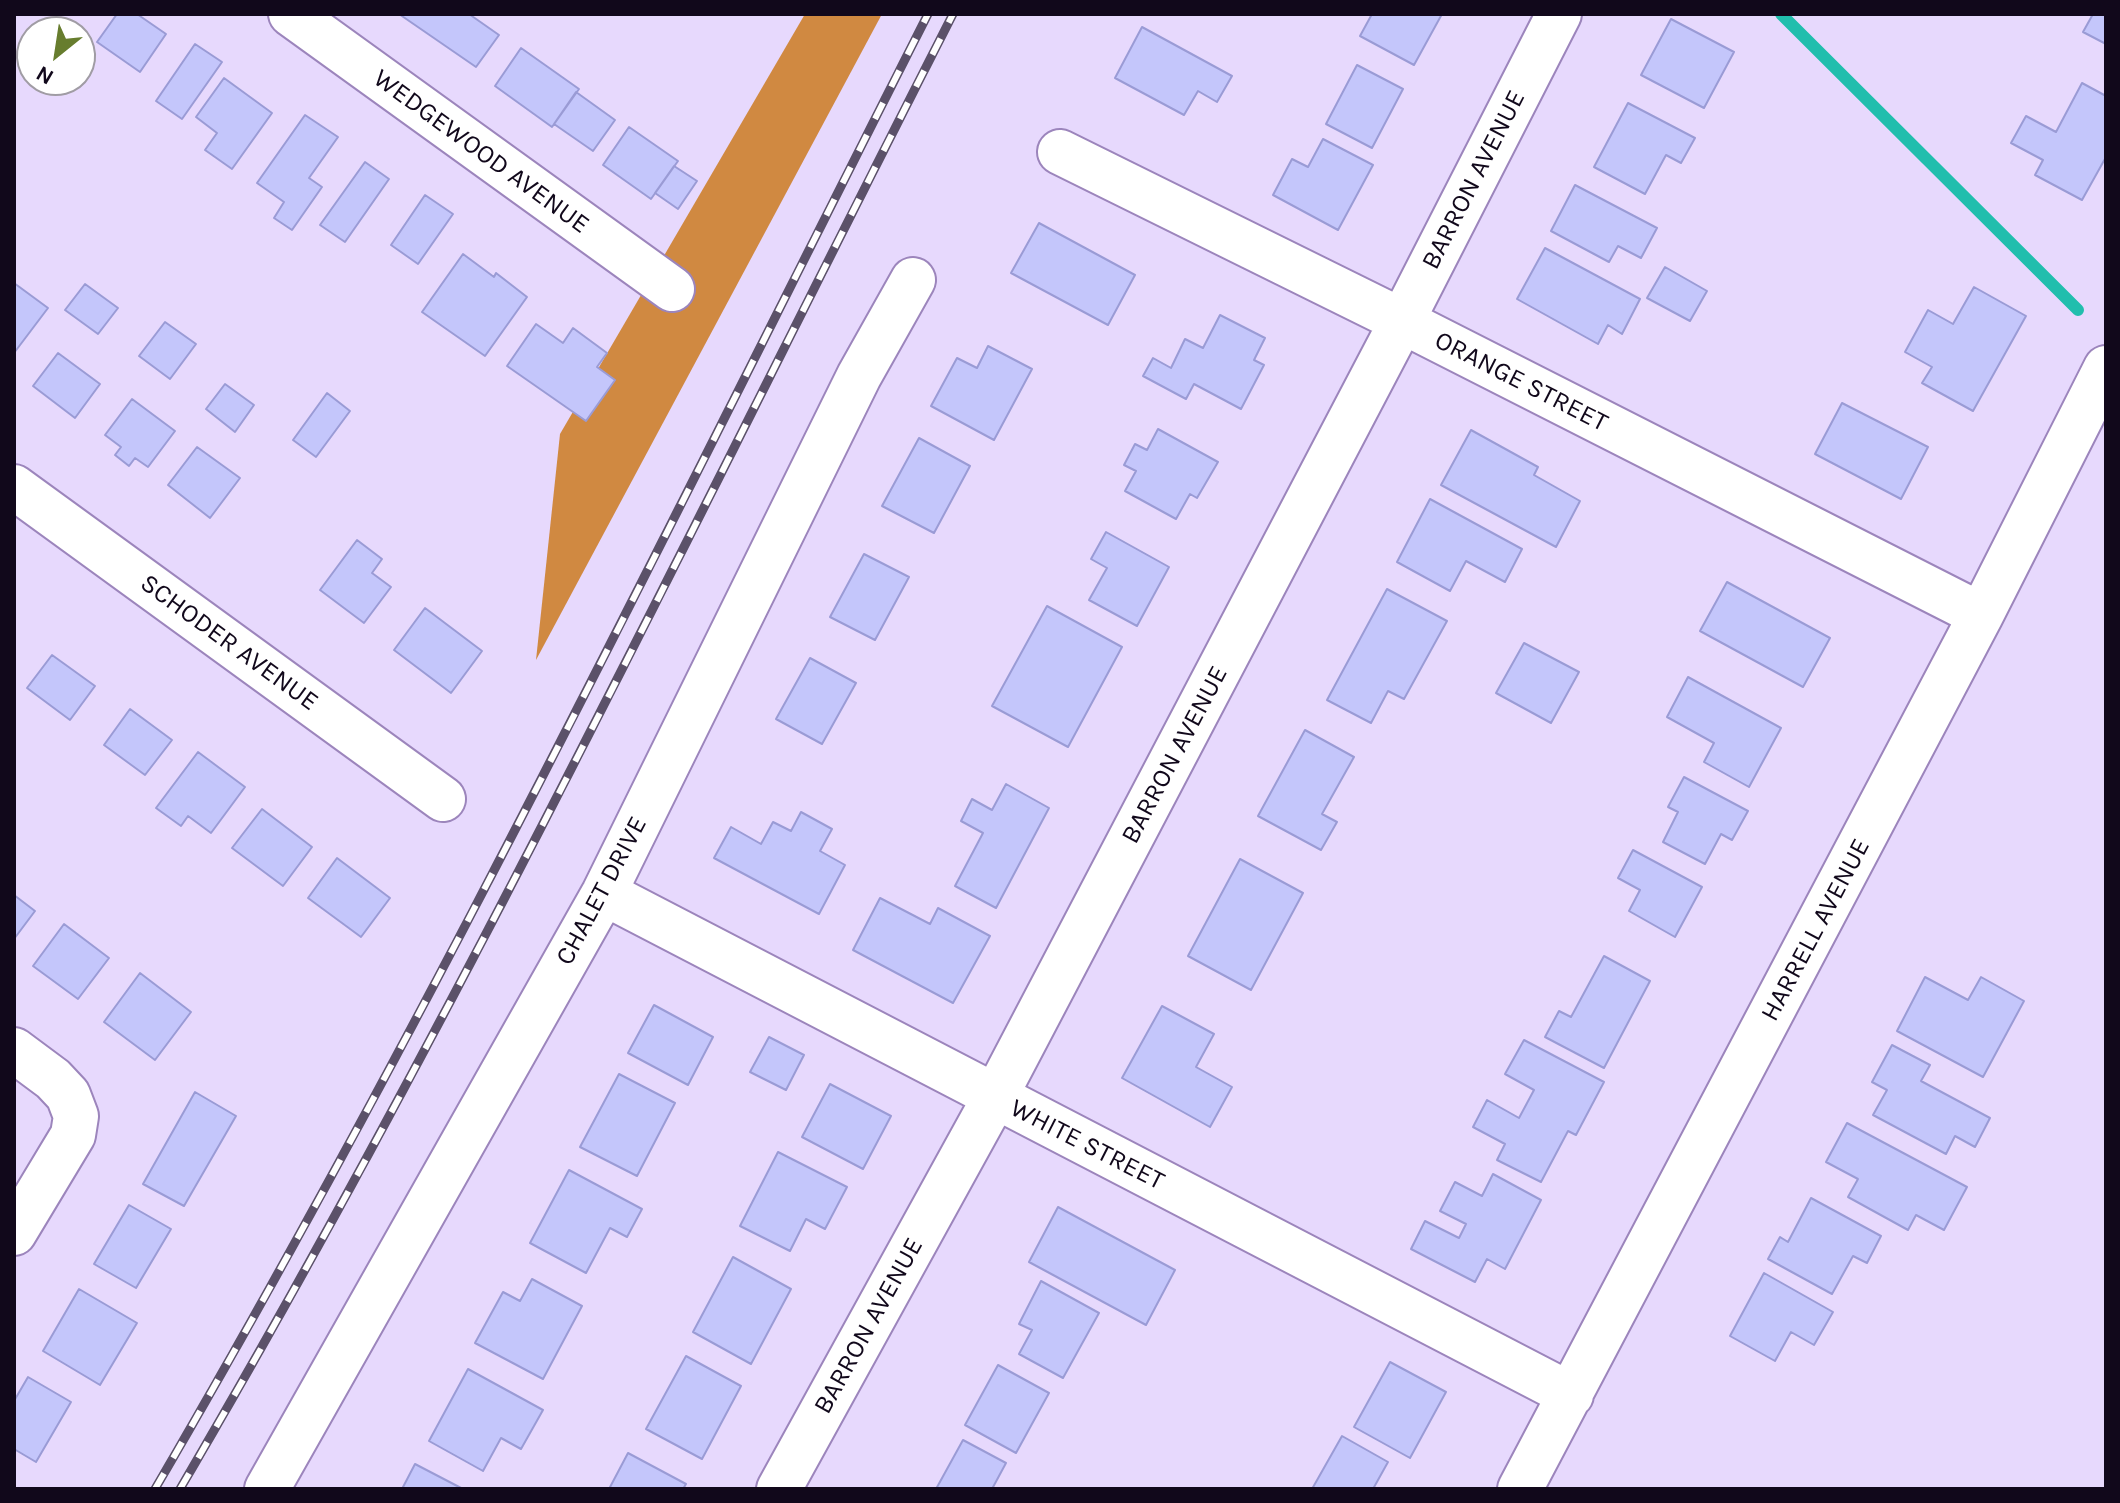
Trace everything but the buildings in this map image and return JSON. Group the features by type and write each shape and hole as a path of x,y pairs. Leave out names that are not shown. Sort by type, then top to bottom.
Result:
{"street":[{"name":"WEDGEWOOD AVENUE","path":"291,14 672,289"},
{"name":"BARRON AVENUE","path":"779,1489 995,1097 1402,321 1559,14"},
{"name":"ORANGE STREET","path":"1060,152 1402,321 1981,615"},
{"name":"CHALET DRIVE","path":"267,1489 604,893 859,376 913,280"},
{"name":"HARRELL AVENUE","path":"1520,1489 1981,615 2106,368"},
{"name":"SCHODER AVENUE","path":"14,487 443,799"},
{"name":"WHITE STREET","path":"604,893 1571,1395"},
{"path":"14,1050 53,1079 68,1095 76,1116 73,1135 14,1233"}],"shaded area":[{"path":"805,14 882,14 536,660 560,434"}],"waterway":[{"path":"1781,14 2078,310"}],"railway":[{"path":"155,1489 359,1126 456,942 647,572 928,14"},
{"path":"180,1489 284,1308 482,942 953,14"}]}
